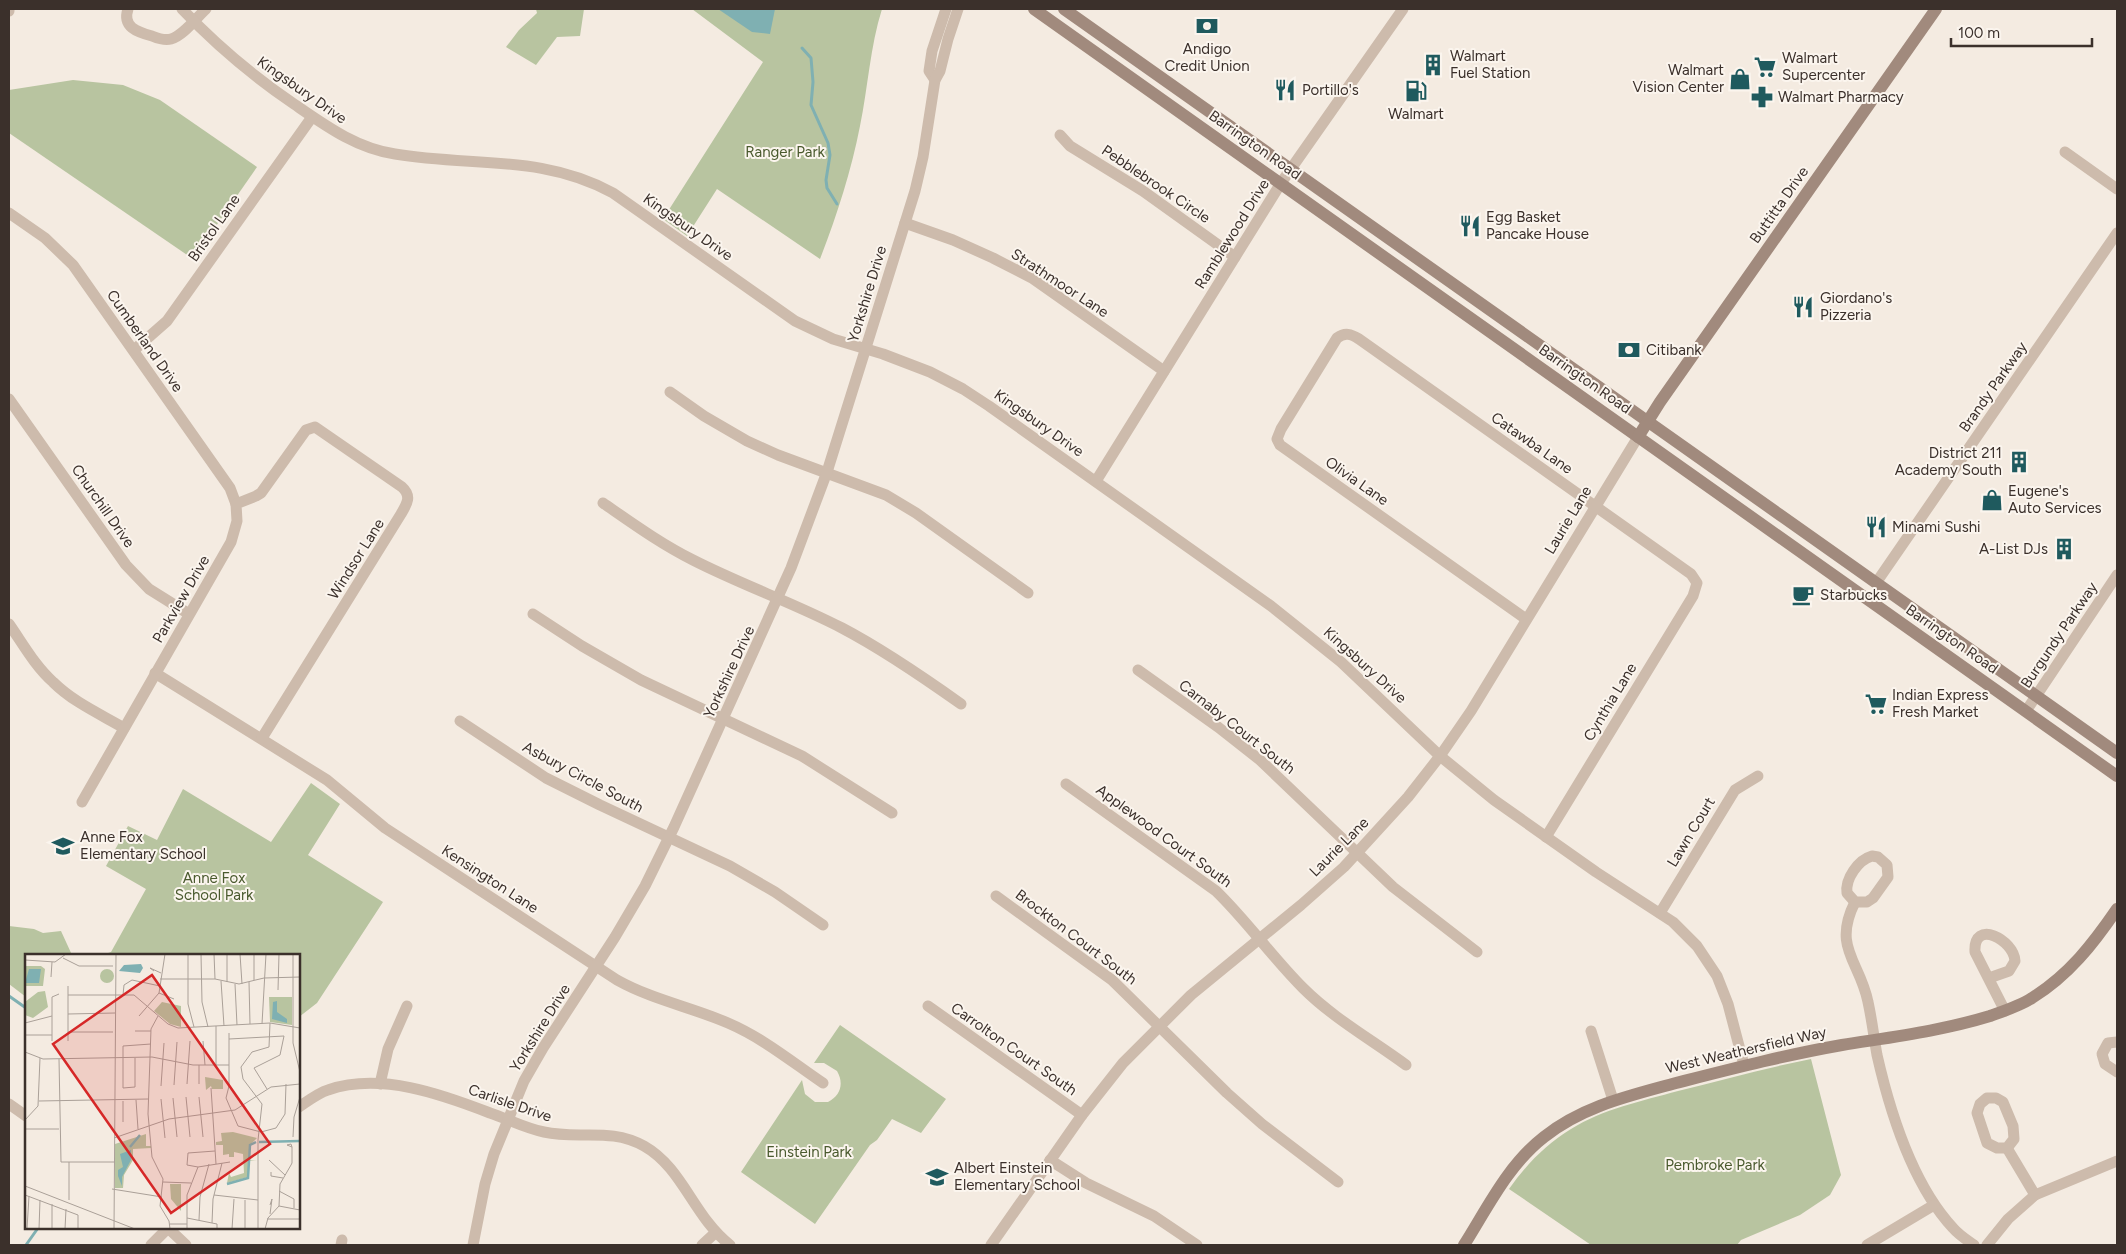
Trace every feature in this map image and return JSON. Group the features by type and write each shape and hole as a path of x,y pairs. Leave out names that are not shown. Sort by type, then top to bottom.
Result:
{"main road":[{"name":"Barrington Road","path":"1034,9 2117,776"},
{"name":"Barrington Road","path":"1064,9 2117,753"},
{"name":"Buttitta Drive","path":"1648,421 1936,9"},
{"name":"Laurie Lane","path":"1638,436 1648,421"},
{"name":"West Weathersfield Way","path":"1464,1245 1512,1169 1533,1147 1570,1119 1614,1100 1775,1057 1958,1026 2005,1011 2031,999 2062,977 2090,948 2117,909"}],"street":[{"path":"128,9 127,21 130,27 138,32 162,39 171,39 178,35 206,9"},
{"name":"Kingsbury Drive","path":"182,9 245,69 312,117 354,142 388,153 528,165 562,171 585,179 613,192 795,321 833,338 911,364 963,389 1247,587 1300,628 1368,686 1440,756 1487,795 1596,872 1660,913 1688,937 1712,967 1728,1004 1744,1065"},
{"name":"Yorkshire Drive","path":"935,80 929,71 932,51 946,9"},
{"name":"Yorkshire Drive","path":"474,1245 485,1184 507,1119 524,1081 645,886 724,719 802,544 827,472 905,223 924,157 935,80 940,71 958,9"},
{"name":"Ramblewood Drive","path":"1096,481 1281,183 1403,9"},
{"name":"Bristol Lane","path":"134,350 160,329 177,308 312,117"},
{"name":"Pebblebrook Circle","path":"1060,135 1070,146 1143,191 1235,256"},
{"path":"2065,152 2117,189"},
{"name":"Cumberland Drive","path":"9,212 66,256 230,488 236,504"},
{"name":"Strathmoor Lane","path":"905,223 961,243 1032,278 1164,371"},
{"name":"Brandy Parkway","path":"1876,583 2117,233"},
{"name":"Catawba Lane","path":"1346,334 1359,339 1691,574 1697,583"},
{"name":"Olivia Lane","path":"1346,334 1337,338 1281,429 1277,439 1280,445 1526,619"},
{"path":"670,392 704,416 778,455 866,486 895,500 1028,593"},
{"name":"Churchill Drive","path":"9,399 126,565 149,590 189,614"},
{"name":"Windsor Lane","path":"236,504 256,496 302,435 312,428 321,430 402,487 407,493 408,500 402,514 262,738"},
{"name":"Laurie Lane","path":"991,1245 1082,1115 1123,1063 1159,1024 1191,995 1302,905 1357,854 1402,804 1440,756 1471,711 1638,436"},
{"path":"603,503 684,555 720,574 779,598 866,641 962,704"},
{"name":"Parkview Drive","path":"82,802 234,536 237,520 236,504"},
{"name":"Burgundy Parkway","path":"2026,711 2117,575"},
{"name":"Cynthia Lane","path":"1546,837 1693,596 1697,583"},
{"path":"533,614 635,677 802,756 892,813"},
{"path":"9,624 44,673 63,692 124,728"},
{"name":"Carnaby Court South","path":"1138,670 1218,726 1260,760 1357,854 1412,903 1477,952"},
{"name":"Kensington Lane","path":"155,674 262,738 332,783 385,828 596,967 643,994 742,1029 767,1043 823,1083"},
{"name":"Asbury Circle South","path":"460,721 546,778 600,806 669,837 754,879 823,925"},
{"name":"Lawn Court","path":"1660,913 1735,790 1758,776"},
{"name":"Applewood Court South","path":"1066,784 1206,883 1237,912 1292,978 1314,998 1406,1065"},
{"name":"Brockton Court South","path":"996,896 1106,975 1159,1024 1227,1093 1262,1124 1338,1182"},
{"path":"1855,902 1846,926 1846,943 1865,990 1889,1099 1905,1149 1934,1205 1954,1229 1974,1245"},
{"path":"1989,978 2005,1011"},
{"path":"380,1084 388,1049 407,1006"},
{"name":"Carrolton Court South","path":"928,1006 1082,1115"},
{"path":"1591,1031 1614,1100"},
{"path":"2117,1042 2108,1044 2102,1054 2105,1064 2117,1072"},
{"name":"Carlisle Drive","path":"300,1106 326,1090 360,1083 380,1084 446,1098 544,1132 609,1134 623,1137 644,1146 667,1164 700,1215 730,1245"},
{"path":"9,1104 25,1115"},
{"path":"2007,1148 2035,1195"},
{"path":"1050,1160 1086,1183 1154,1216 1197,1245"},
{"path":"1987,1245 2008,1219 2035,1195 2117,1161"},
{"path":"1868,1245 1934,1205"},
{"path":"151,1245 167,1229"},
{"path":"169,1229 186,1245"},
{"path":"702,1245 716,1232"}],"green space":[{"path":"536,9 584,9 580,36 557,37 536,65 506,47 519,30 537,13"},
{"name":"Ranger Park","path":"692,9 882,9 869,67 863,111 848,177 820,259 717,189 687,236 663,219 763,62"},
{"path":"73,80 123,85 160,100 257,167 193,259 9,133 9,90"},
{"name":"Anne Fox School Park","path":"311,783 340,804 308,855 383,902 317,1003 300,1016 300,954 105,954 111,952 146,889 106,866 128,826 157,840 183,789 271,842"},
{"path":"9,926 34,929 43,933 61,931 72,954 25,954 25,996 9,984"},
{"name":"Einstein Park","path":"840,1025 946,1099 921,1133 892,1119 877,1140 870,1145 815,1224 741,1172 802,1080 805,1094 815,1102 828,1102 836,1096 841,1084 837,1071 824,1063 814,1063"},
{"name":"Pembroke Park","path":"1811,1059 1841,1175 1830,1195 1800,1215 1741,1240 1737,1245 1591,1245 1509,1189 1529,1163 1545,1148 1571,1129 1596,1116 1623,1106 1678,1091"}],"water":[{"path":"718,9 775,9 770,34 752,32"}],"waterway":[{"path":"802,48 811,58 813,82 811,105 828,143 830,155 826,180 827,188 837,204"},
{"path":"9,996 25,1007"},
{"path":"26,1245 37,1229"}],"place":[{"name":"Andigo Credit Union","path":"1207,26"},
{"name":"Walmart Fuel Station","path":"1433,65"},
{"name":"Walmart Supercenter","path":"1765,67"},
{"name":"Walmart Vision Center","path":"1740,79"},
{"name":"Portillo's","path":"1285,90"},
{"name":"Walmart","path":"1416,91"},
{"name":"Walmart Pharmacy","path":"1762,97"},
{"name":"Egg Basket Pancake House","path":"1470,226"},
{"name":"Giordano's Pizzeria","path":"1803,307"},
{"name":"Citibank","path":"1629,350"},
{"name":"District 211 Academy South","path":"2019,462"},
{"name":"Eugene's Auto Services","path":"1992,500"},
{"name":"Minami Sushi","path":"1876,527"},
{"name":"A-List DJs","path":"2064,549"},
{"name":"Starbucks","path":"1803,595"},
{"name":"Indian Express Fresh Market","path":"1876,704"},
{"name":"Anne Fox Elementary School","path":"63,846"},
{"name":"Albert Einstein Elementary School","path":"937,1177"}]}
